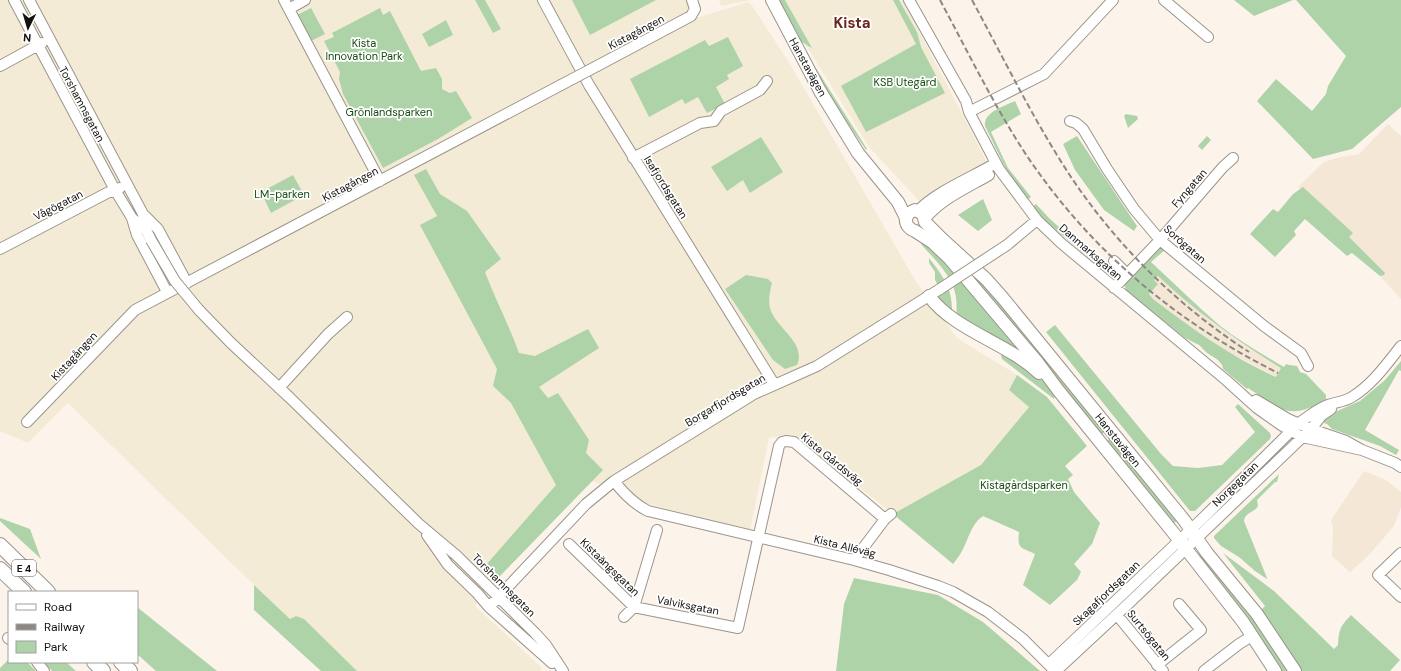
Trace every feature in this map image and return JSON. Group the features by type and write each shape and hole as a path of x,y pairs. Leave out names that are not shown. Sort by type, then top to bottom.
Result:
{"highway":[{"name":"E 4","path":"0,545 47,591"},
{"name":"E 4","path":"0,569 23,591"},
{"path":"95,663 104,671"},
{"path":"122,663 130,671"}],"main road":[{"name":"Hanstavägen","path":"772,0 820,91 858,153 898,202 918,216 986,279 1002,297 1257,614 1295,671"},
{"name":"Hanstavägen","path":"918,216 907,225 912,230 915,230 932,242 950,259 966,276 1038,363 1058,390 1183,544 1252,636 1275,671"},
{"path":"929,296 944,313 1034,368 1058,390"},
{"path":"1100,441 1111,432"}],"street":[{"name":"Torshamnsgatan","path":"14,0 115,190 132,218 137,235 167,292"},
{"name":"Torshamnsgatan","path":"30,0 143,214 146,230"},
{"path":"305,0 286,4 380,182"},
{"name":"Isafjordsgatan","path":"543,0 589,85 774,384"},
{"name":"Kistagången","path":"27,422 135,310 380,182 691,16 695,9 692,0"},
{"name":"Danmarksgatan","path":"908,0 966,101 969,112 997,166 1037,220 1114,288 1257,408 1290,431"},
{"path":"969,112 1044,74 1113,0"},
{"path":"1164,0 1208,37"},
{"path":"0,66 50,39"},
{"path":"633,158 700,123 714,122 722,111 760,90 767,81"},
{"path":"1011,91 1015,101"},
{"name":"Sorögatan","path":"1070,121 1076,123 1083,129 1107,169 1134,209 1160,240 1264,326 1301,353 1308,366"},
{"name":"Fyngatan","path":"1114,288 1160,240 1223,167 1233,158"},
{"path":"918,216 932,211 942,202 997,166"},
{"name":"Vågögatan","path":"0,249 115,190 128,185"},
{"name":"Torshamnsgatan","path":"143,214 158,229 187,283"},
{"name":"Torshamnsgatan","path":"132,218 146,230 175,282 199,310 231,343 419,524 456,555 499,597 546,645 563,671"},
{"name":"Borgarfjordsgatan","path":"489,607 586,504 614,481 754,394 817,366 1007,245 1037,220"},
{"path":"1114,261 1127,274"},
{"path":"279,388 328,334 347,316"},
{"path":"1339,403 1360,392 1374,379 1401,346"},
{"name":"Danmarksgatan","path":"1229,383 1274,411 1299,423"},
{"name":"Norgegatan","path":"1183,544 1290,431 1316,412 1329,405 1339,403"},
{"name":"Norgegatan","path":"1193,534 1302,437 1322,415 1339,403"},
{"path":"1299,423 1310,429 1346,441 1362,450"},
{"path":"1290,431 1302,437 1362,450 1380,456 1401,467"},
{"name":"Kista Gårdsväg","path":"738,628 782,442 794,442 888,517 854,560"},
{"name":"Kista Alléväg","path":"614,481 629,499 648,511 854,560 896,572 953,592 988,612 1023,639 1054,669"},
{"name":"Torshamnsgatan","path":"419,524 448,565 489,607 546,656 558,671"},
{"path":"624,617 634,607 657,530"},
{"name":"Kistaängsgatan","path":"569,544 634,607"},
{"name":"Skagafjordsgatan","path":"1054,669 1117,615 1183,544"},
{"name":"Skagafjordsgatan","path":"1054,669 1183,544"},
{"path":"1401,552 1378,575 1401,597"},
{"path":"1160,668 1201,630 1179,604"},
{"name":"Valviksgatan","path":"634,607 738,628"},
{"name":"Surtsögatan","path":"1117,615 1160,668"},
{"path":"1204,671 1252,636"},
{"path":"38,663 44,671"}],"shaded area":[{"path":"0,0 687,0 696,18 748,2 751,4 790,64 915,280 957,338 1017,375 1009,390 1029,407 981,466 893,514 792,434 769,438 750,530 641,502 592,481 499,577 475,606 541,667 541,671 357,671 296,616 290,619 68,403 28,443 0,431"},
{"path":"719,0 751,0 721,6"},
{"path":"778,0 903,0 989,166 921,203 869,147"},
{"path":"1388,124 1401,136 1401,299 1298,187 1324,162 1340,157 1359,154"},
{"path":"1158,276 1211,321 1241,343 1282,368 1276,377 1229,352 1192,328 1153,299 1149,294 1154,280"},
{"path":"1364,471 1386,480 1401,492 1401,507 1394,526 1369,555 1350,572 1332,556 1333,527 1331,520"}],"green space":[{"path":"475,0 485,0 501,29 493,33"},
{"path":"572,0 656,0 590,35"},
{"path":"777,0 785,0 812,48 802,42 796,35 788,16"},
{"name":"KSB Utegård","path":"893,0 899,0 917,32 921,47 945,93 866,132 841,86 916,44"},
{"path":"1234,0 1293,0 1254,16"},
{"path":"1296,0 1401,0 1401,107 1352,149 1313,159 1257,101 1276,79 1312,111 1326,94 1328,86 1346,56"},
{"path":"311,8 325,34 313,40 311,40 297,15"},
{"path":"380,8 383,15 390,11 421,71 436,68 442,79 442,89 450,93 456,91 472,118 438,139 383,168 343,94 339,79 340,72 324,41 334,37 332,33"},
{"path":"446,20 453,35 429,47 422,34"},
{"path":"728,37 743,66 727,75 729,79 716,87 725,104 707,113 698,97 685,104 682,99 649,117 630,79 705,40 709,46"},
{"path":"812,62 867,149 866,150 851,129"},
{"path":"1015,101 1021,114 991,132 1008,168 1031,197 1028,199 1006,169 985,126 985,121 991,113"},
{"path":"1126,114 1137,116 1138,119 1128,128 1124,116"},
{"path":"1077,136 1137,226 1134,231 1104,210 1075,170 1063,144"},
{"path":"1207,136 1211,140 1202,150 1198,146"},
{"path":"761,137 783,172 750,193 743,180 727,191 711,167"},
{"path":"426,169 440,194 467,211 501,259 485,272 519,353 535,356 588,329 599,348 539,387 548,398 558,393 589,440 586,453 603,470 499,577 485,566 556,485 511,403 493,386 497,369 420,225 437,216 414,175"},
{"name":"LM-parken","path":"293,175 304,195 271,213 261,192"},
{"path":"1303,187 1353,233 1349,237 1385,273 1384,275 1380,276 1352,253 1347,256 1305,219 1294,231 1296,235 1275,257 1250,234 1273,209 1278,212 1293,194"},
{"path":"983,199 992,220 978,231 958,215"},
{"path":"1036,204 1050,219 1087,252 1107,266 1115,266 1123,274 1116,281 1047,222 1032,207"},
{"path":"922,241 950,263 1031,361 957,316 956,297 951,282 942,268 921,244"},
{"path":"1160,246 1166,249 1151,262 1210,317 1234,336 1284,367 1286,364 1297,366 1300,372 1306,374 1326,395 1326,399 1303,410 1294,411 1277,407 1248,388 1247,389 1223,369 1218,360 1207,353 1199,345 1185,338 1127,291 1125,282","holes":["1158,276 1217,325 1281,368 1276,377 1228,352 1167,310 1149,294 1158,284 1154,280"]},
{"path":"929,258 939,271 949,290 952,313 942,305 938,297 943,294 935,280 935,272 929,263"},
{"path":"976,274 1106,431 1100,436 972,278"},
{"path":"746,275 768,279 772,283 769,305 773,315 798,349 799,357 797,365 785,369 773,360 725,289"},
{"path":"1055,325 1161,454 1173,466 1198,468 1222,465 1255,432 1235,407 1238,404 1270,433 1270,439 1195,511 1190,511 1046,332"},
{"path":"1003,353 1032,370 1055,394 1054,399 1002,359 1001,355"},
{"path":"1401,361 1401,371 1399,370 1365,430 1399,450 1396,455 1380,446 1332,429 1324,423 1326,416 1360,401 1385,380"},
{"name":"Kistagårdsparken","path":"1017,375 1047,397 1087,446 1065,466 1073,475 1068,479 1074,492 1100,523 1092,544 1074,564 1081,572 1077,580 1050,605 1023,585 1035,554 1023,549 1019,545 1019,532 983,516 973,527 962,551 953,564 893,514 981,465 1029,407 1009,390"},
{"path":"1111,438 1178,520 1174,523 1126,464 1119,460 1105,442"},
{"path":"1279,474 1277,482 1275,482 1257,500 1258,506 1246,516 1244,521 1267,579 1239,557 1221,546 1214,536"},
{"path":"0,518 30,529 41,559 0,521"},
{"path":"1223,553 1274,591 1334,649 1338,645 1339,635 1344,622 1351,615 1400,660 1390,671 1298,671 1266,620 1262,609 1265,606"},
{"path":"1201,554 1248,614 1256,619 1289,671 1279,671 1198,557"},
{"path":"854,578 938,595 983,622 1040,671 836,671 844,604"},
{"path":"254,585 290,619 296,616 304,619 357,671 321,671 254,610"},
{"path":"138,608 217,671 156,671 138,655"},
{"path":"8,660 8,663 28,663 36,671 0,671 0,668"},
{"path":"45,663 67,663 76,671 52,671"}],"railway":[{"path":"940,0 992,98 1015,137 1052,191 1079,223 1138,281 1171,307 1205,331 1278,373"},
{"path":"972,0 1057,156 1108,227 1151,274 1174,295 1198,315 1249,352"}],"district":[{"name":"Kista","path":"852,23"}],"park label":[{"name":"Kista Innovation Park","path":"364,49"},
{"name":"Grönlandsparken","path":"389,112"}]}
